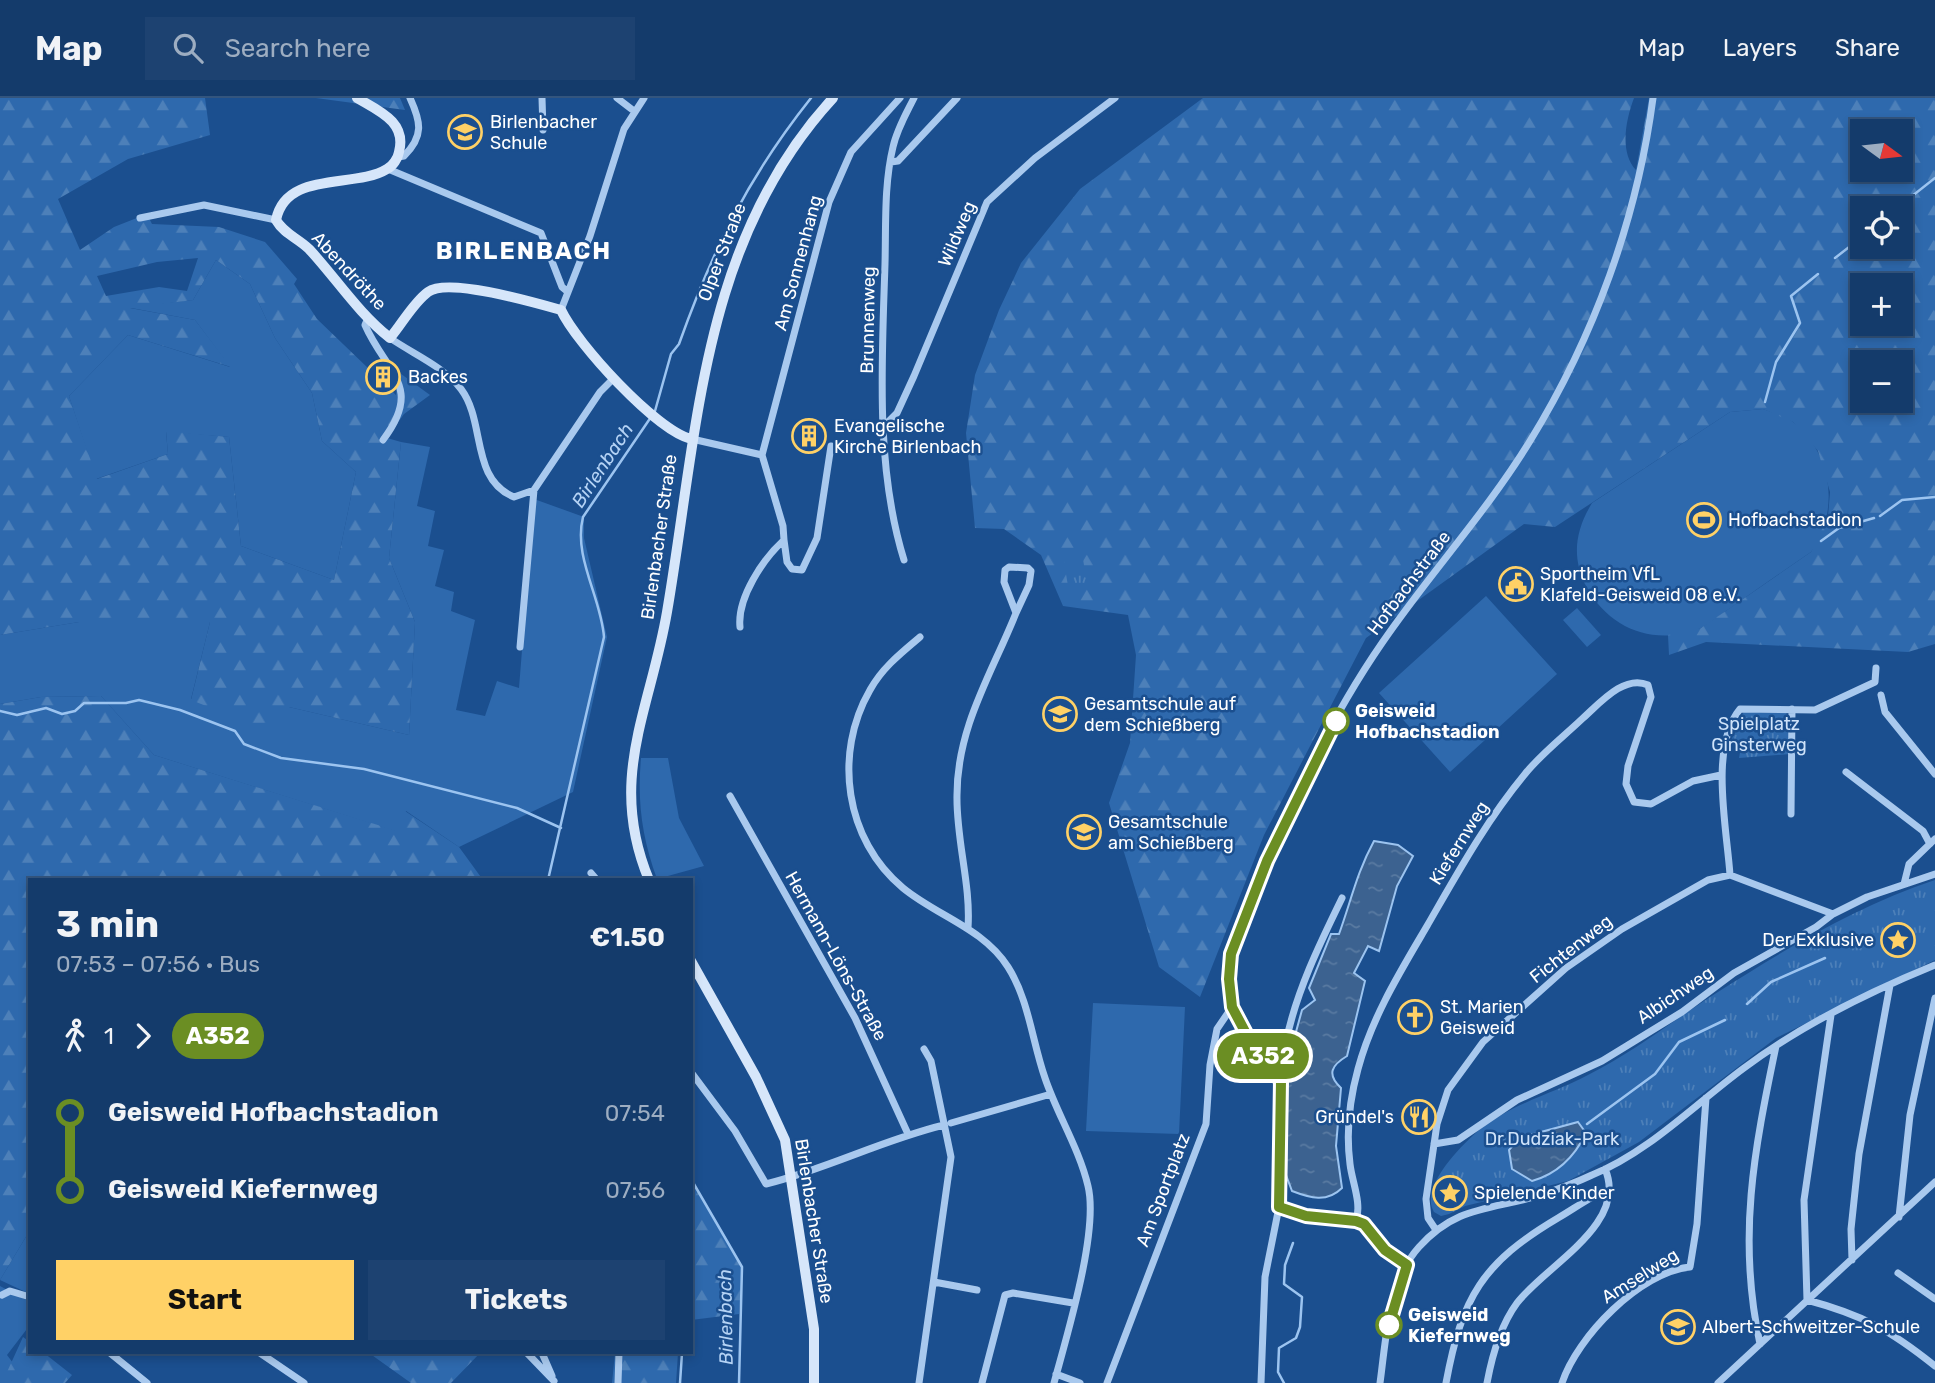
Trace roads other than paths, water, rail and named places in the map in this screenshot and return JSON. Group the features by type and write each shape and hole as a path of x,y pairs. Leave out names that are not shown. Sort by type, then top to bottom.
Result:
{"main road":[{"path":"276,220 285,200 294,194 319,185 388,169 398,157 401,137 394,122 357,98"},
{"name":"Olper Straße","path":"691,439 712,332 748,226 793,148 833,98"},
{"name":"Abendröthe","path":"276,220 281,228 307,247 368,318 390,338 427,293 439,288 509,296 561,310"},
{"name":"Birlenbacher Straße","path":"561,310 581,342 614,378 681,436 691,439 667,613 631,762 631,813 637,848 648,878"},
{"name":"Birlenbacher Straße","path":"693,965 773,1108 785,1140 814,1329 814,1383"}],"street":[{"path":"398,157 409,151 419,137 421,122 410,98"},
{"path":"542,98 543,130"},
{"path":"617,98 634,111"},
{"path":"561,310 590,236 625,129 644,98"},
{"name":"Am Sonnenhang","path":"762,455 830,202 851,152 900,98"},
{"name":"Brunnenweg","path":"904,560 894,530 884,426 884,311 891,162 898,130 914,98"},
{"path":"891,162 898,161 957,98"},
{"name":"Wildweg","path":"884,426 897,413 987,202 1035,158 1115,98"},
{"name":"Hofbachstraße","path":"1281,1081 1250,1041 1232,1007 1229,979 1231,954 1267,861 1351,691 1382,642 1508,475 1552,404 1584,339 1631,209 1653,98"},
{"path":"388,169 541,233 562,287 568,292"},
{"path":"140,218 204,205 276,220"},
{"path":"368,318 365,325 369,335 400,380 403,395 400,413 383,440"},
{"path":"390,338 439,369 461,389 472,411 484,462 498,487 514,498 534,490"},
{"path":"520,647 534,490 600,392 614,378"},
{"path":"691,439 762,455 783,526 788,562 792,569 802,570 817,538 831,446"},
{"path":"740,626 741,607 760,570 783,540"},
{"path":"900,546 909,542"},
{"path":"968,928 970,903 958,831 960,760 979,692 1016,613 1029,585 1031,571 1028,568 1005,570 1004,582 1016,613"},
{"path":"920,637 888,664 869,690 855,724 848,775 851,799 869,846 887,873 921,902 968,928 995,951 1014,978 1051,1094 1081,1162 1092,1212 1055,1379 1080,1383"},
{"path":"1833,914 1730,875 1721,775 1722,755 1732,718 1740,709 1821,708 1875,682 1876,668"},
{"name":"Kiefernweg","path":"1356,1221 1359,1212 1349,1163 1349,1127 1357,1070 1372,1029 1388,990 1470,849 1526,773 1604,699 1630,682 1648,685 1651,697 1626,784 1634,802 1651,804 1693,781 1721,775"},
{"path":"1881,695 1885,712 1935,774"},
{"path":"1791,814 1794,746 1792,709"},
{"path":"1846,772 1923,831 1932,842 1909,864 1904,884"},
{"name":"Hermann-Löns-Straße","path":"730,796 855,1018 908,1134"},
{"path":"591,873 595,878"},
{"name":"Albichweg","path":"1434,1144 1458,1140 1517,1100 1602,1061 1682,1012 1734,973 1816,927 1833,914 1935,874"},
{"name":"Fichtenweg","path":"1436,1230 1426,1213 1437,1124 1448,1090 1483,1042 1566,968 1604,939 1708,880 1730,875"},
{"path":"1261,1383 1265,1277 1279,1207 1281,1081 1286,1040 1320,943 1342,898"},
{"path":"1380,1383 1394,1303 1407,1265 1436,1230 1464,1212 1537,1196 1605,1169 1642,1147 1776,1046 1889,985 1935,965"},
{"path":"1852,1260 1852,1217 1859,1154 1889,985"},
{"path":"1899,1218 1910,1115 1935,998"},
{"name":"Am Sportplatz","path":"1107,1383 1206,1124 1210,1065 1217,1029 1232,1007"},
{"path":"1807,1300 1804,1200 1831,1015"},
{"path":"1760,1344 1750,1296 1748,1232 1759,1125 1776,1046"},
{"path":"919,1383 951,1157 947,1124 931,1061 924,1049"},
{"path":"693,1075 735,1131 766,1184 792,1178 908,1134 1051,1094"},
{"name":"Amselweg","path":"1562,1383 1582,1340 1618,1305 1663,1277 1681,1268 1690,1267 1697,1224 1706,1098"},
{"path":"1487,1383 1496,1345 1517,1303 1597,1227 1610,1189 1605,1169"},
{"path":"1718,1383 1935,1182"},
{"path":"1446,1383 1463,1313 1481,1279 1523,1238 1610,1189"},
{"path":"1279,1207 1306,1216 1364,1224 1385,1250 1407,1265"},
{"path":"1899,1273 1935,1299"},
{"path":"934,1282 977,1290"},
{"path":"2,1295 10,1291 28,1296"},
{"path":"982,1383 1005,1295 1013,1293 1073,1303"},
{"path":"1807,1300 1870,1320 1935,1366"},
{"path":"261,1354 304,1383"},
{"path":"528,1354 554,1382"},
{"path":"542,1354 554,1382"},
{"path":"618,1383 619,1354"},
{"path":"121,1356 147,1383"}],"water":[{"path":"1374,841 1398,845 1413,856 1397,886 1379,951 1368,946 1354,973 1365,981 1347,1056 1335,1066 1332,1074 1341,1088 1336,1146 1342,1188 1330,1196 1312,1197 1292,1191 1286,1175 1288,1061 1302,1010 1315,1000 1309,988 1331,934 1339,934"},
{"path":"1578,1122 1586,1133 1571,1156 1557,1169 1532,1181 1512,1169 1509,1150 1519,1138"}],"waterway":[{"name":"Birlenbach","path":"655,411 671,354 679,344 719,245 769,156 811,98"},
{"path":"1912,196 1935,178"},
{"path":"1835,258 1850,246"},
{"path":"1765,402 1776,362 1800,323 1791,296 1818,274"},
{"name":"Birlenbach","path":"548,878 604,637 584,562 581,532 583,517 651,417"},
{"path":"1880,516 1902,500 1935,497"},
{"path":"1821,541 1839,528 1874,518"},
{"path":"0,711 17,715 46,708 62,714 75,711 84,703 126,703 139,700 180,710 235,731 244,744 281,758 364,769 517,808 561,828"},
{"path":"1747,1004 1771,982 1825,958"},
{"path":"1587,1124 1655,1074 1679,1042 1725,1020"},
{"name":"Birlenbach","path":"693,1182 742,1267 739,1383"},
{"path":"1284,1383 1278,1372 1279,1348 1296,1338 1300,1327 1302,1297 1284,1284 1285,1265 1293,1243"},
{"path":"680,1383 682,1354"}],"place":[{"name":"Birlenbacher Schule","path":"465,132"},
{"name":"Backes","path":"383,377"},
{"name":"Evangelische Kirche Birlenbach","path":"809,436"},
{"name":"Hofbachstadion","path":"1704,520"},
{"name":"Sportheim VfL Klafeld-Geisweid 08 e.V.","path":"1516,584"},
{"name":"Gesamtschule auf dem Schießberg","path":"1060,714"},
{"name":"Geisweid Hofbachstadion","path":"1336,721"},
{"name":"Gesamtschule am Schießberg","path":"1084,832"},
{"name":"Der Exklusive","path":"1898,940"},
{"name":"St. Marien Geisweid","path":"1415,1017"},
{"name":"Gründel's","path":"1419,1117"},
{"name":"Spielende Kinder","path":"1450,1193"},
{"name":"Geisweid Kiefernweg","path":"1389,1325"},
{"name":"Albert-Schweitzer-Schule","path":"1678,1327"}],"district":[{"name":"BIRLENBACH","path":"524,251"}],"park label":[{"name":"Spielplatz Ginsterweg","path":"1759,734"},
{"name":"Dr.Dudziak-Park","path":"1552,1139"}]}
